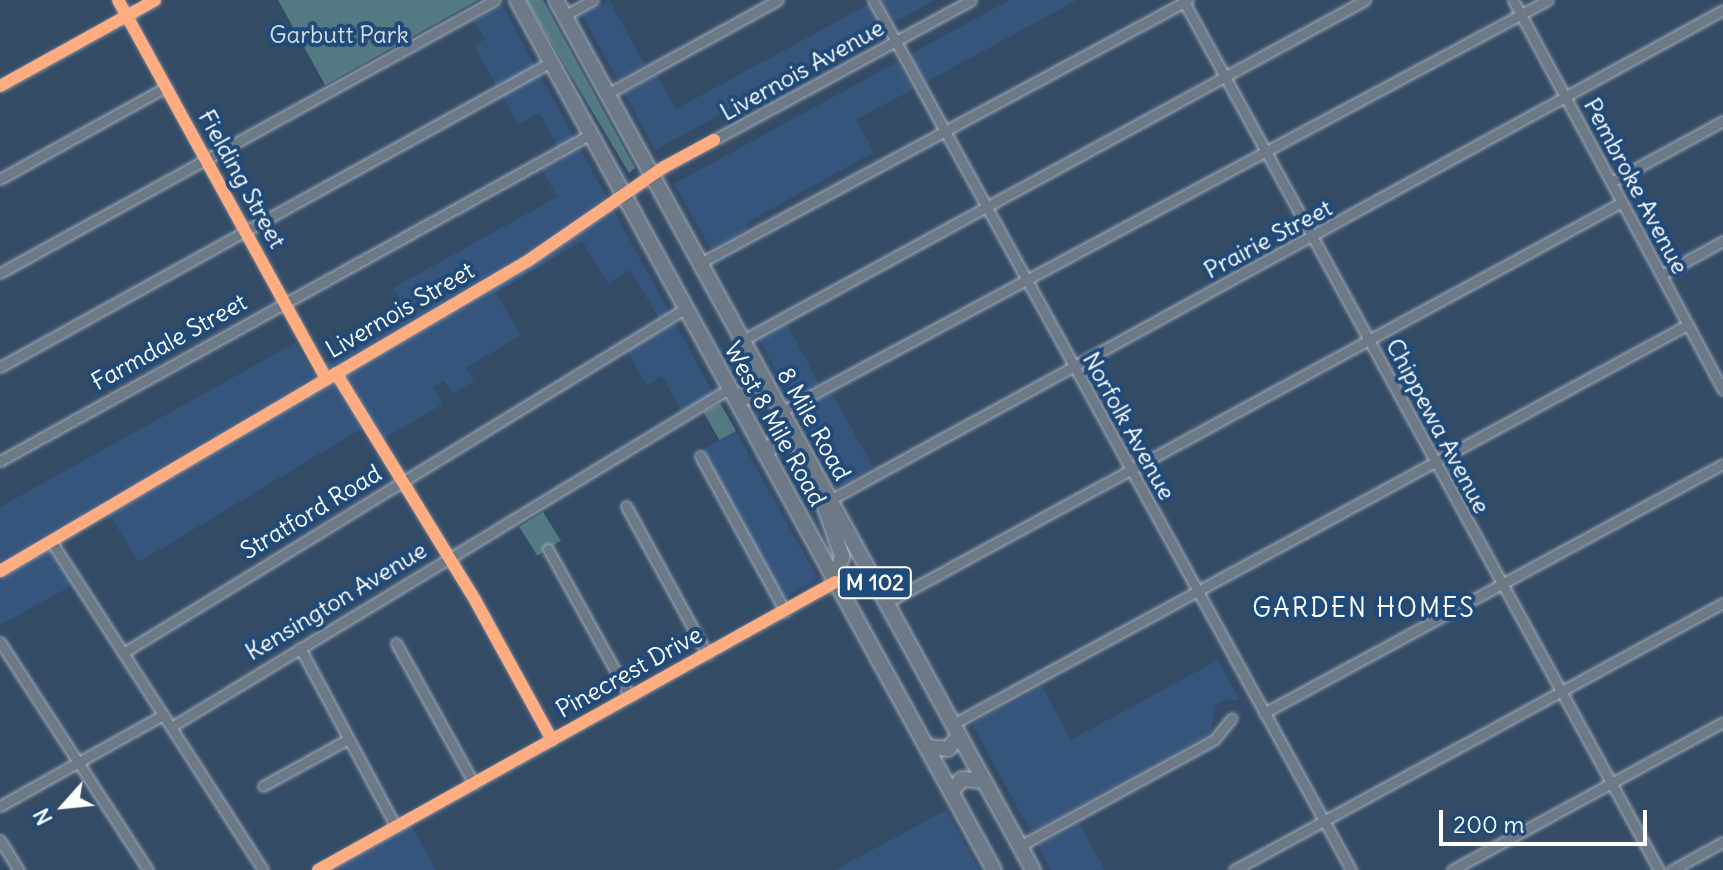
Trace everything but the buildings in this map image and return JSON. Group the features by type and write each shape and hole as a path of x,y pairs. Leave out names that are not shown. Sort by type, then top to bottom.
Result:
{"highway":[{"name":"West 8 Mile Road","path":"517,0 994,870"},
{"name":"8 Mile Road","path":"556,0 1033,870"},
{"path":"731,391 755,398 767,385"},
{"path":"765,453 778,440 800,444"},
{"path":"814,471 842,556 835,582"},
{"path":"927,747 948,749 956,730"},
{"path":"951,792 962,779 984,781"}],"street":[{"name":"Fielding Street","path":"118,0 326,379"},
{"path":"0,86 155,0"},
{"path":"0,273 495,0"},
{"path":"564,16 593,0"},
{"path":"607,94 778,0"},
{"name":"Norfolk Avenue","path":"873,0 1351,870"},
{"name":"Livernois Avenue","path":"652,176 971,0"},
{"path":"743,340 1365,0"},
{"name":"Pembroke Avenue","path":"1513,0 1723,390"},
{"path":"782,411 1548,0"},
{"path":"700,263 1185,1"},
{"name":"Chippewa Avenue","path":"1185,1 1434,463 1659,870"},
{"name":"Prairie Street","path":"830,500 1313,238 1723,10"},
{"path":"0,367 551,62"},
{"path":"0,179 166,87"},
{"path":"1611,182 1723,121"},
{"name":"Farmdale Street","path":"0,461 591,134"},
{"name":"Livernois Street","path":"0,571 529,260 652,176"},
{"path":"886,603 1622,202"},
{"path":"1661,275 1723,241"},
{"name":"Stratford Road","path":"123,653 686,308"},
{"path":"956,730 1197,591 1687,325"},
{"path":"1712,371 1723,365"},
{"path":"336,373 552,740"},
{"name":"Kensington Avenue","path":"171,727 731,391"},
{"path":"700,456 785,611"},
{"path":"1264,713 1723,464"},
{"path":"626,506 707,654"},
{"path":"51,541 263,870"},
{"path":"548,549 630,697"},
{"name":"Pinecrest Drive","path":"318,870 835,582"},
{"path":"1234,870 1723,603"},
{"path":"0,642 148,870"},
{"path":"396,643 474,784"},
{"path":"300,648 396,827"},
{"path":"0,806 163,715"},
{"path":"1020,846 1214,740 1232,718"},
{"path":"1452,870 1723,722"},
{"path":"263,786 348,739"},
{"path":"0,840 19,870"},
{"path":"1672,870 1723,842"}],"shaded area":[{"path":"609,0 645,65 618,80 582,15"},
{"path":"882,0 935,0 894,22"},
{"path":"1010,0 1077,0 926,82 911,54"},
{"path":"502,5 717,400 686,418 662,376 647,385 627,351 665,328 630,270 608,283 582,241 496,293 521,335 466,368 474,381 453,394 444,380 433,387 443,404 381,440 371,423 139,562 106,510 46,543 73,585 0,625 0,507 295,343 312,372 408,315 393,288 557,197 542,170 563,158 540,113 518,124 474,46 485,39 474,21"},
{"path":"867,5 879,29 655,150 624,93 657,75 676,109"},
{"path":"897,62 913,89 856,120 874,152 746,223 748,229 711,249 674,184"},
{"path":"786,322 818,383 790,398 758,337"},
{"path":"832,393 873,467 841,485 800,411"},
{"path":"736,431 818,579 784,598 702,450"},
{"path":"1218,660 1240,701 1226,699 1215,705 1211,733 1031,832 972,724 1042,686 1071,740"},
{"path":"946,810 979,870 835,870"},
{"path":"408,819 436,870 317,870"},
{"path":"1079,823 1105,870 1051,870 1038,846"}],"green space":[{"name":"Garbutt Park","path":"278,0 478,0 325,85"},
{"path":"526,0 543,0 635,168 629,173"},
{"path":"720,403 736,431 720,440 704,412"},
{"path":"543,512 561,541 537,556 519,527"}],"cycle path":[{"path":"118,0 326,379"},
{"path":"0,86 155,0"},
{"path":"0,571 529,260 664,167 714,140"},
{"path":"336,373 475,600 552,740"},
{"path":"318,870 835,582"}],"district":[{"name":"GARDEN HOMES","path":"1364,608"}]}
